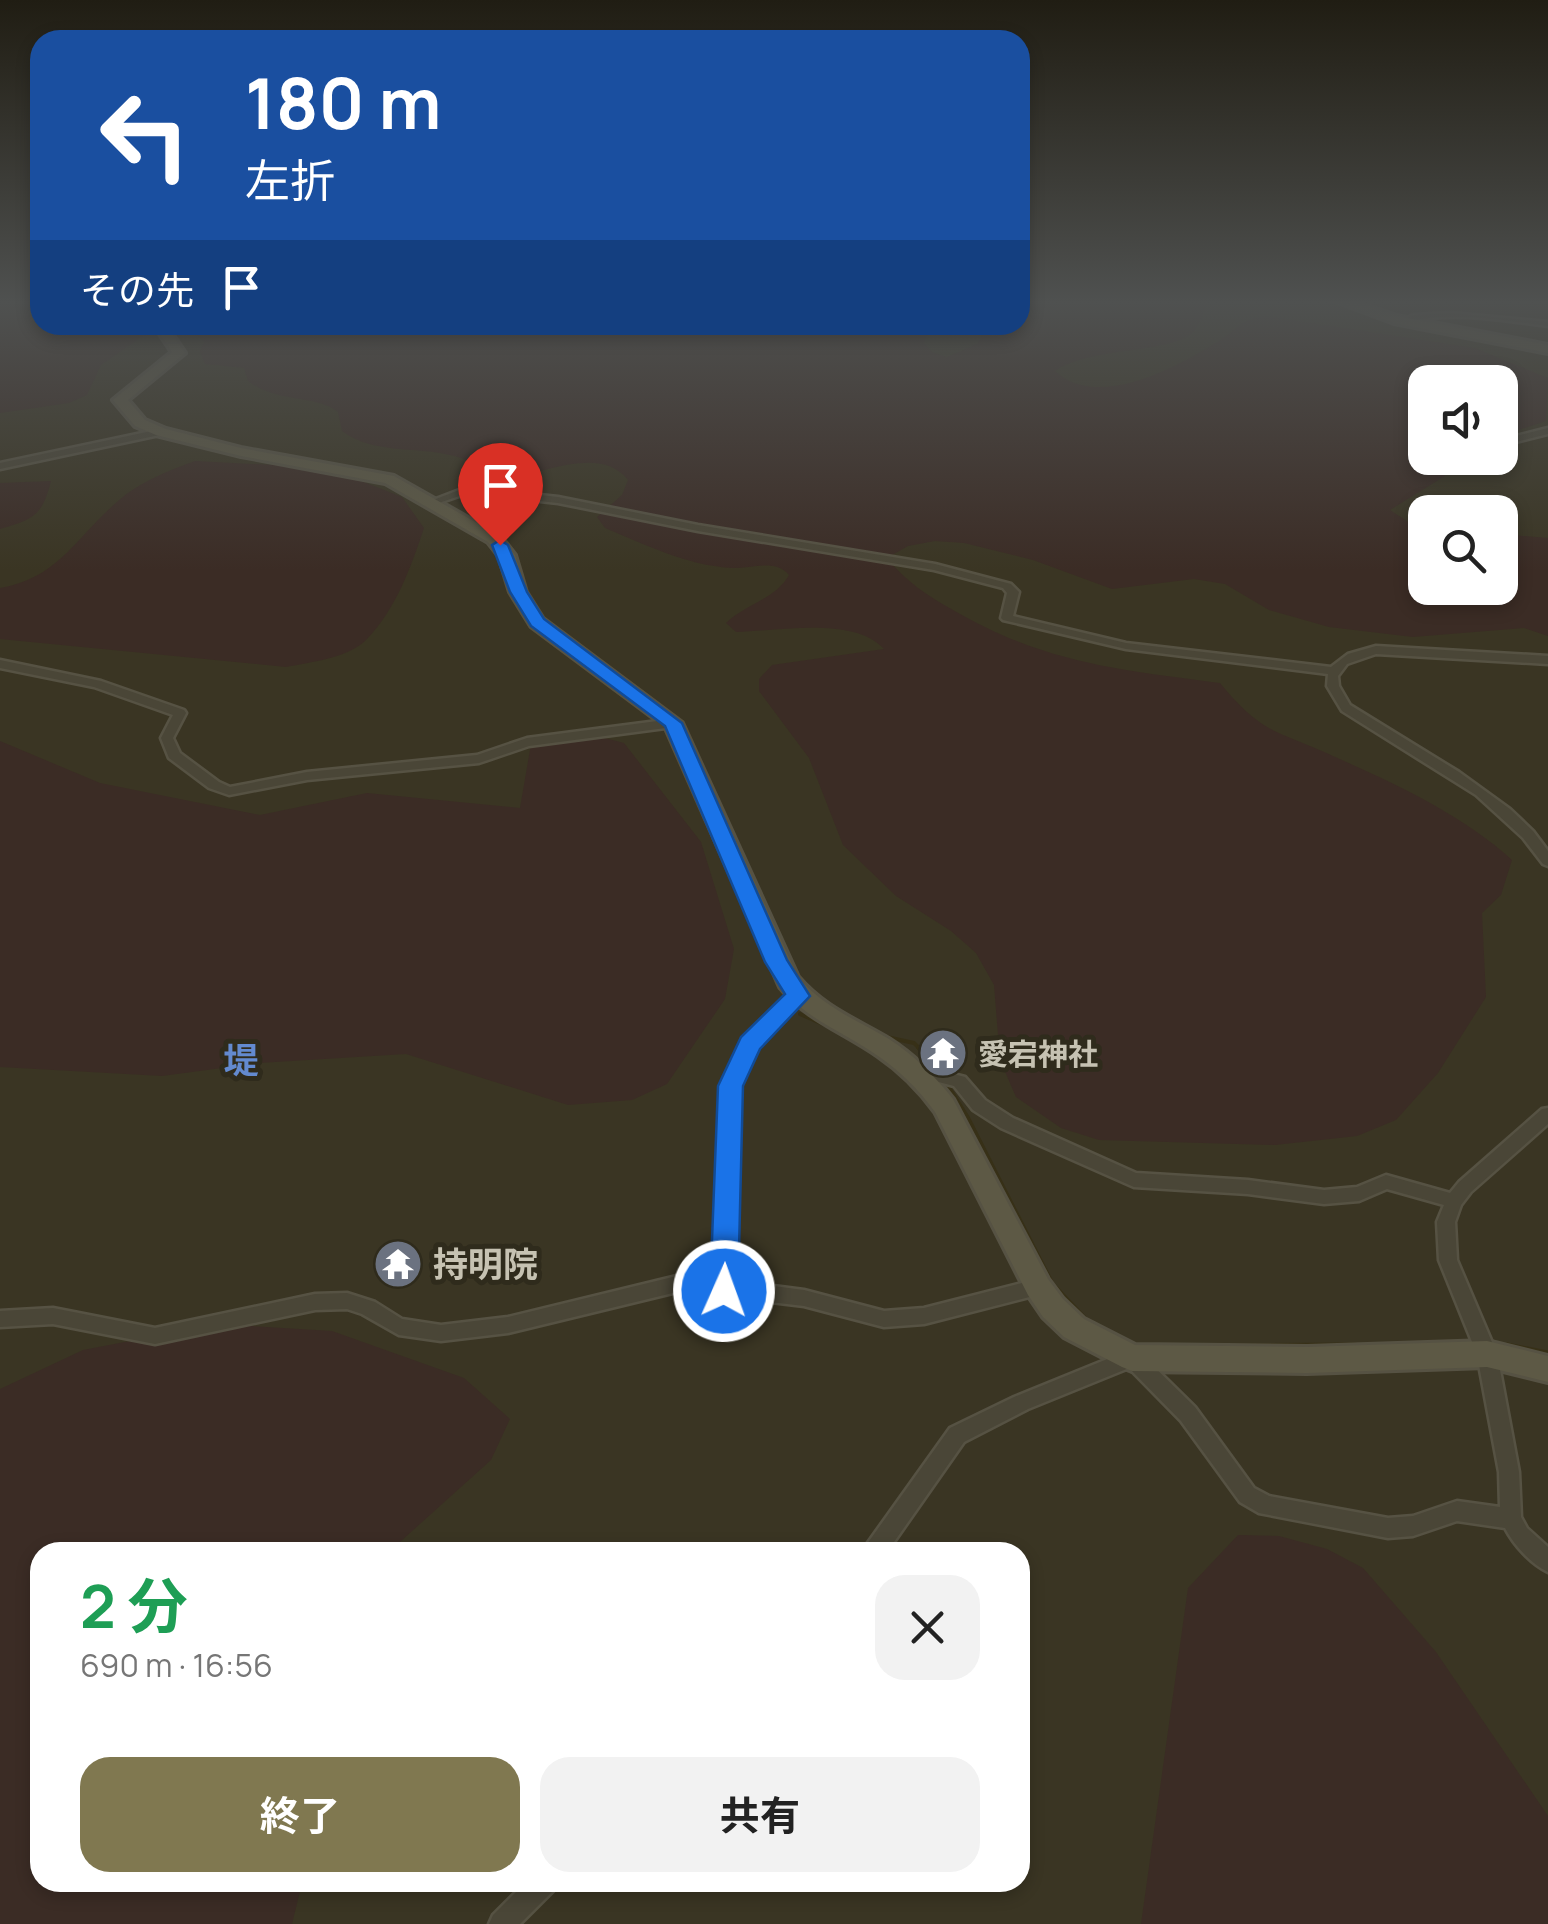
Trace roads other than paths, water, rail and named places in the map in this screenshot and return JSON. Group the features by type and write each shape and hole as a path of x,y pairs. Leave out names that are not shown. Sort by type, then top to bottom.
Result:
{"street":[{"path":"133,390 120,400 140,423 161,432 240,452 372,474 486,532 500,545 518,592 537,622 673,723 776,962 798,996 933,1074 959,1081 979,1105 1008,1123 1134,1180 1324,1197 1359,1194 1386,1182 1454,1201"},
{"path":"1518,438 1548,431"},
{"path":"0,466 161,432"},
{"path":"432,502 467,490 558,500 698,528 935,566 1007,586 1014,592 1007,618 1126,646 1334,671"},
{"path":"1548,660 1376,650 1350,657 1334,671 1333,688 1346,708 1485,793 1532,837 1548,861"},
{"path":"0,664 97,684 180,713 179,722 167,738 174,755 214,785 229,791 307,776 479,759 526,742 673,723"},
{"path":"724,1291 731,1086 750,1044 798,996"},
{"path":"933,1074 944,1106 1038,1287 1074,1328 1132,1358 1188,1414 1247,1494 1266,1506 1388,1528 1413,1526 1457,1511 1511,1520"},
{"path":"1548,1114 1454,1201 1444,1237 1448,1260 1487,1354 1509,1472 1511,1520 1520,1535 1548,1561"},
{"path":"0,1319 53,1316 155,1336 315,1302 347,1301 368,1308 399,1327 441,1332 508,1325 681,1283 804,1298 884,1319 924,1316 1038,1287"},
{"path":"882,1542 957,1435 1021,1403 1132,1358 1308,1360 1487,1354 1548,1369"},
{"path":"502,1924 534,1892"}],"waterway":[{"path":"800,1014 832,1028"},
{"path":"882,1036 914,1043 919,1048"},
{"path":"919,1048 943,1073"},
{"path":"945,1082 967,1117 1052,1284 1087,1321"},
{"path":"1195,1346 1355,1345"},
{"path":"1507,1345 1548,1353"}],"place":[{"name":"愛宕神社","path":"943,1053"},
{"name":"持明院","path":"398,1264"}],"district":[{"name":"堤","path":"241,1060"}]}
